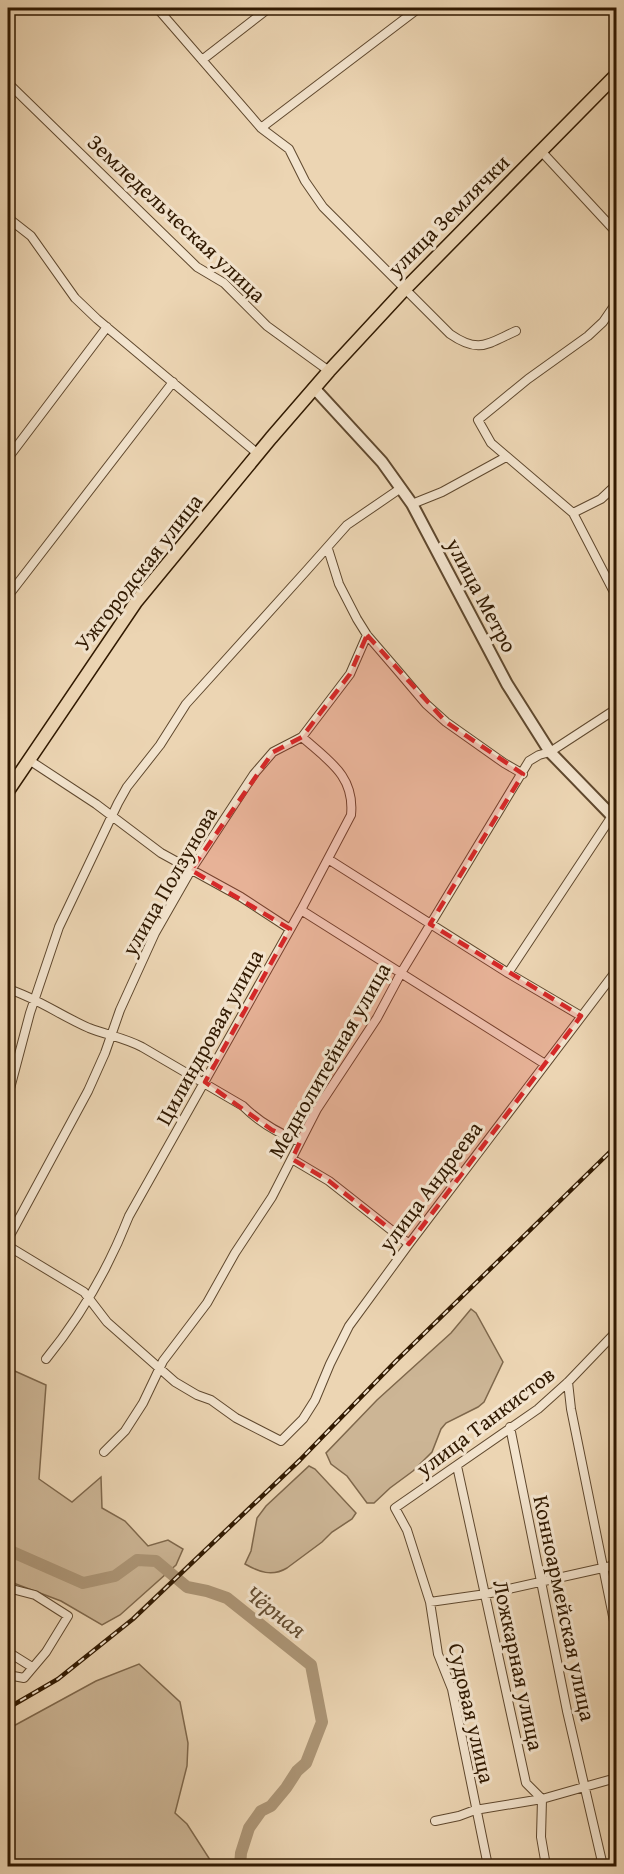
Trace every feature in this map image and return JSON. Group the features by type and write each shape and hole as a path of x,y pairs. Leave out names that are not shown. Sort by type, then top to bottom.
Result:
{"main road":[{"name":"улица Землячки","path":"314,388 404,290 616,75"},
{"name":"Ужгородская улица","path":"8,791 136,602 314,388"}],"street":[{"path":"157,8 261,128 289,149 305,181 323,207 404,290 450,333 467,344 476,346 516,331"},
{"path":"202,60 269,8"},
{"path":"261,128 419,8"},
{"name":"Земледельческая улица","path":"8,83 197,267 224,283 267,326 329,371"},
{"path":"541,151 616,232"},
{"path":"8,218 31,236 75,298 258,454"},
{"path":"616,303 603,322 588,336 528,379 478,420 491,442 506,457 573,513 616,596"},
{"path":"8,458 107,327"},
{"path":"8,596 173,382"},
{"name":"улица Метро","path":"314,388 382,462 401,488 507,684 550,752 614,818"},
{"path":"411,504 442,492 506,457"},
{"path":"573,513 601,499 616,485"},
{"path":"8,1096 35,999 59,927 127,787 160,745 186,704 328,549 347,525 401,488"},
{"path":"328,549 339,584 367,635 446,722 523,774"},
{"name":"улица Ползунова","path":"8,1239 33,1188 68,1130 88,1090 154,933 191,870 260,767 273,752 302,737 350,674 367,635"},
{"name":"Меднолитейная улица","path":"104,1452 125,1431 143,1403 159,1368 207,1303 235,1253 272,1197 317,1108 377,1018 401,973 529,761 538,755 550,752 616,709"},
{"name":"Цилиндровая улица","path":"46,1359 89,1298 118,1245 129,1216 301,910 351,815 353,800 349,783 302,737"},
{"path":"29,760 96,804 161,853 241,897 290,929"},
{"path":"508,973 614,818"},
{"path":"328,859 508,973 581,1016"},
{"path":"301,910 545,1064"},
{"name":"улица Андреева","path":"159,1368 175,1382 281,1441 288,1431 303,1419 315,1400 349,1326 616,971"},
{"path":"8,989 35,999 90,1028 142,1047 243,1106 272,1130 300,1142"},
{"path":"291,1159 329,1181 409,1244"},
{"path":"8,1246 74,1286 89,1298 107,1322 159,1368"},
{"name":"улица Танкистов","path":"426,1593 407,1530 395,1508 538,1409 568,1382 616,1332"},
{"path":"568,1382 571,1409 616,1631"},
{"name":"Конноармейская улица","path":"510,1428 567,1711 603,1866"},
{"name":"Ложкарная улица","path":"457,1466 526,1783 542,1799"},
{"path":"430,1602 486,1594 616,1565"},
{"path":"8,1588 35,1595 68,1616 46,1652 24,1678 8,1675"},
{"name":"Судовая улица","path":"426,1593 430,1602 438,1654 452,1689 488,1866"},
{"path":"8,1652 32,1667"},
{"path":"435,1821 476,1810 542,1799 616,1778"},
{"path":"542,1799 541,1837 546,1866"}],"highlighted area":[{"path":"367,635 446,722 523,774 430,924 581,1016 409,1244 329,1181 292,1159 300,1142 272,1130 205,1082 290,929 191,870 273,752 302,737 350,674"}],"shaded area":[{"path":"471,1309 476,1313 503,1362 484,1402 446,1423 441,1429 432,1452 374,1503 367,1503 347,1476 331,1464 326,1453 377,1400 451,1333"},
{"path":"8,1368 46,1385 39,1479 72,1502 101,1477 102,1508 125,1521 148,1546 168,1540 183,1549 176,1565 120,1615 102,1625 61,1601 8,1581"},
{"path":"309,1466 315,1469 356,1513 352,1519 281,1571 271,1573 245,1564 251,1551 257,1518 266,1506"},
{"path":"139,1664 180,1702 188,1743 187,1766 175,1813 187,1824 214,1866 8,1866 8,1729 96,1681"}],"waterway":[{"name":"Чёрная","path":"8,1550 83,1583 115,1576 137,1560 156,1561 187,1587 227,1598 311,1665 322,1722 306,1763 297,1771 271,1806 261,1811 249,1828 241,1853 240,1866"}],"railway":[{"path":"8,1708 58,1679 133,1619 300,1460 396,1361 616,1146"}]}
